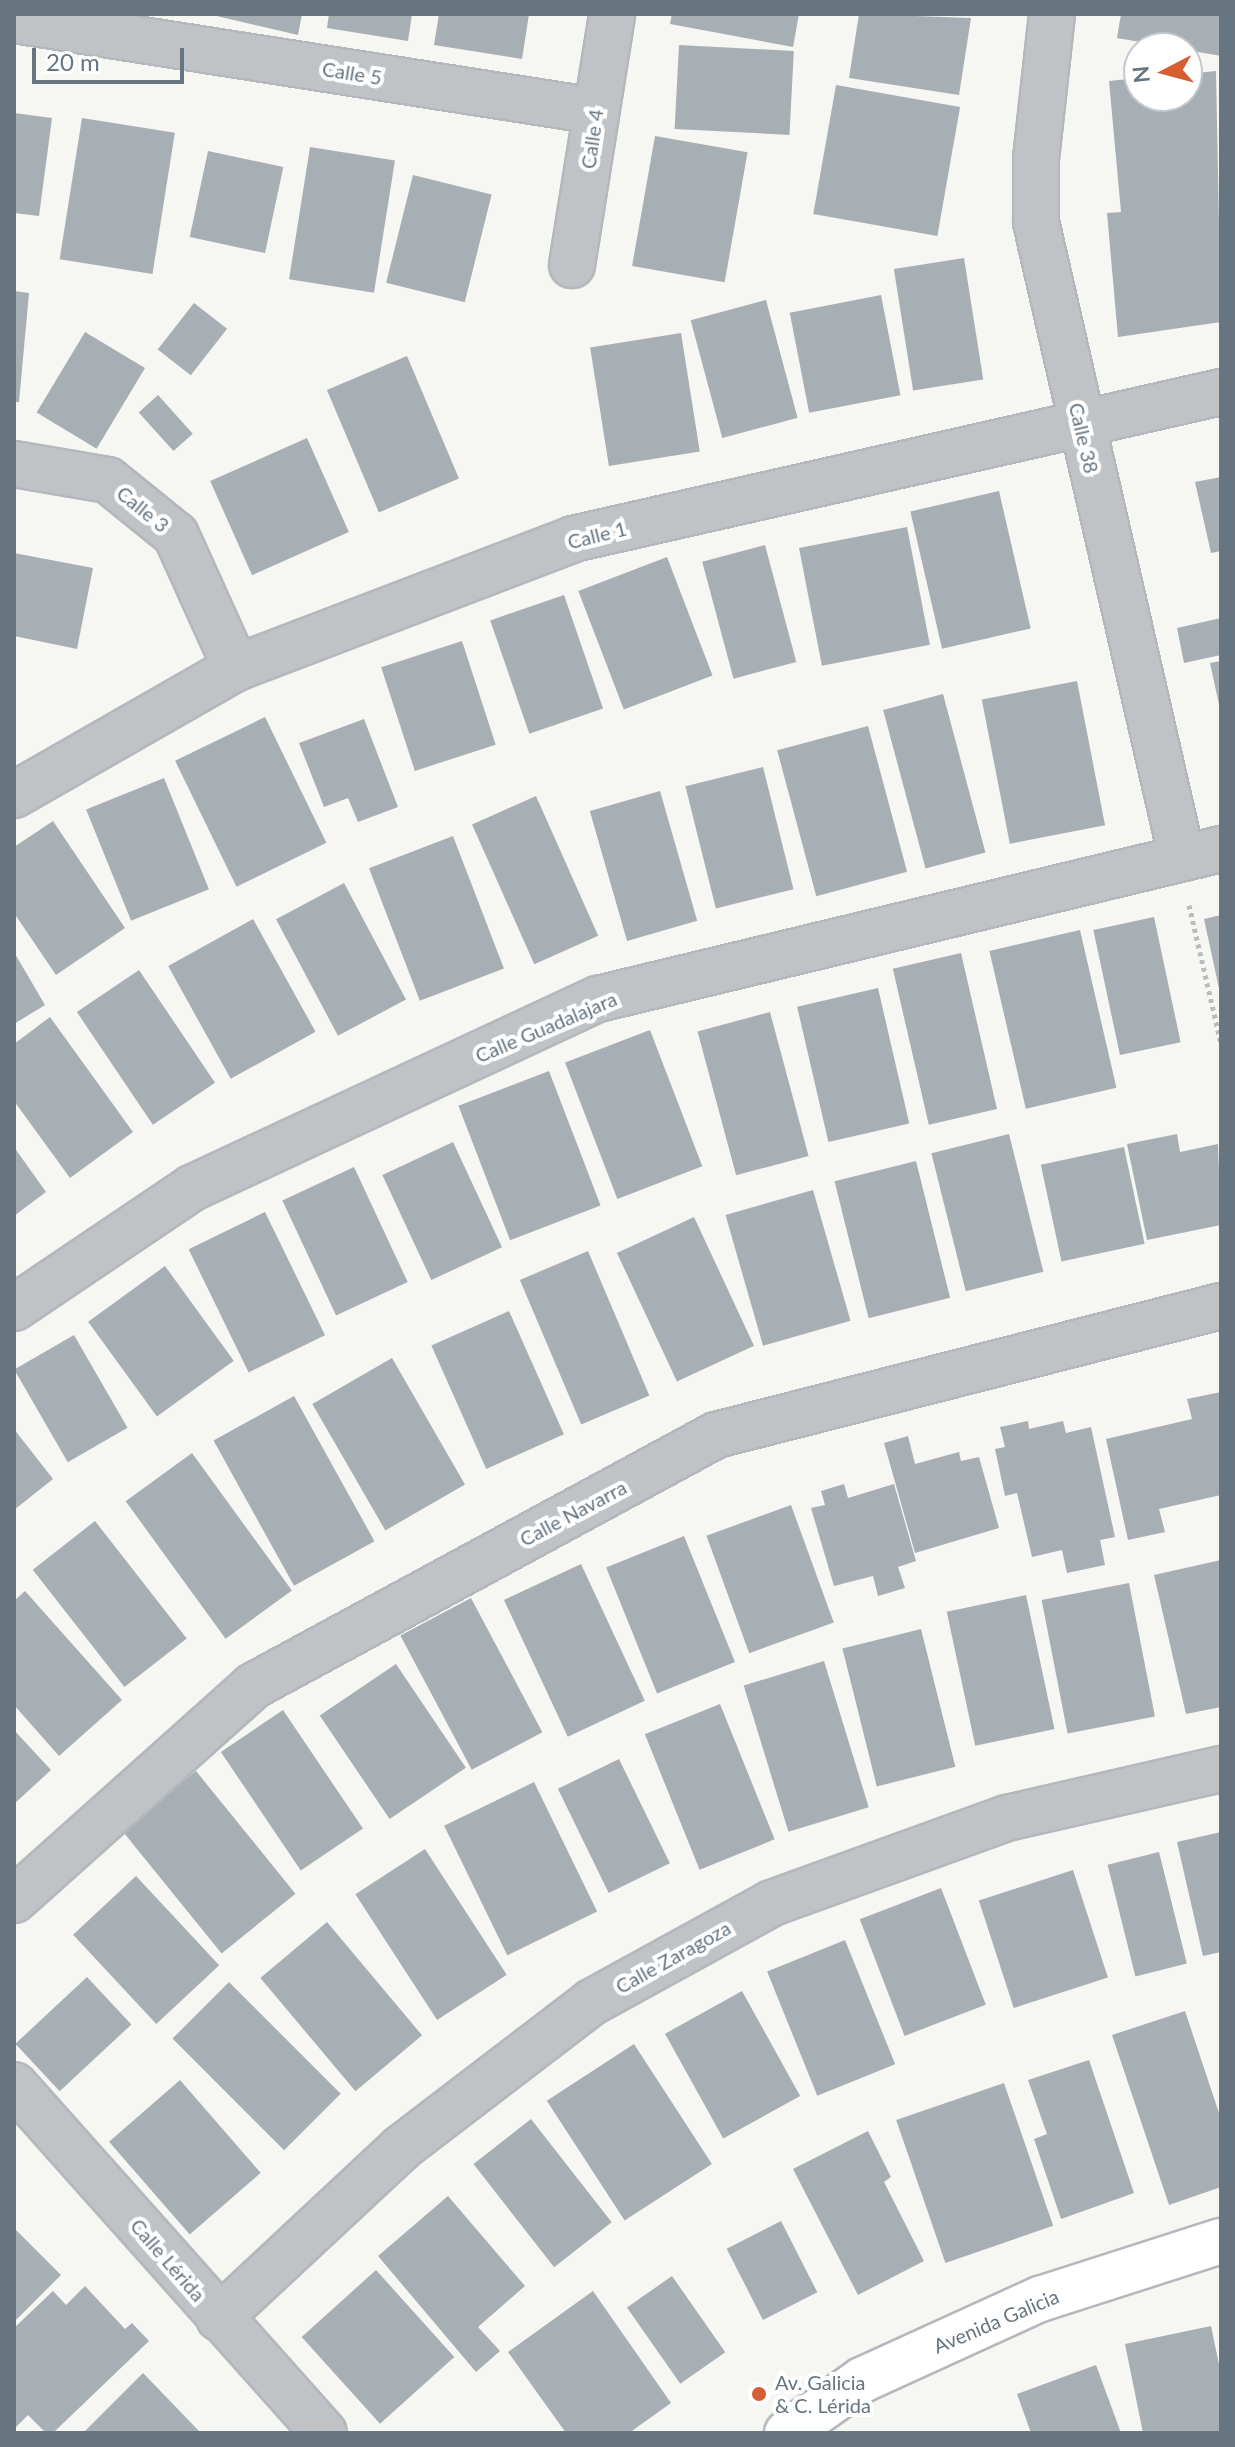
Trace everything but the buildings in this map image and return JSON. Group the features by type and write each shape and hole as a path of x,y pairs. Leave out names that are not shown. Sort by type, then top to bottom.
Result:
{"street":[{"name":"Calle 4","path":"572,265 612,14"},
{"name":"Calle 38","path":"1052,14 1036,158 1036,222 1080,423 1202,853"},
{"name":"Calle 5","path":"14,20 596,111"},
{"name":"Calle 1","path":"14,795 236,668 573,539 1221,392"},
{"name":"Calle 3","path":"14,464 108,480 176,535 236,668"},
{"name":"Calle Guadalajara","path":"14,1308 192,1188 598,999 1202,853"},
{"name":"Calle Navarra","path":"14,1900 253,1686 716,1435 1221,1306"},
{"name":"Calle Zaragoza","path":"219,2318 401,2148 592,2002 744,1918 772,1903 1007,1818 1221,1769"},
{"name":"Calle Lérida","path":"14,2085 324,2433"},
{"name":"Avenida Galicia","path":"787,2433 862,2380 1027,2305 1221,2241"}],"path":[{"path":"1202,853 1221,1044"}],"place":[{"name":"Av. Galicia & C. Lérida","path":"759,2394"}]}
